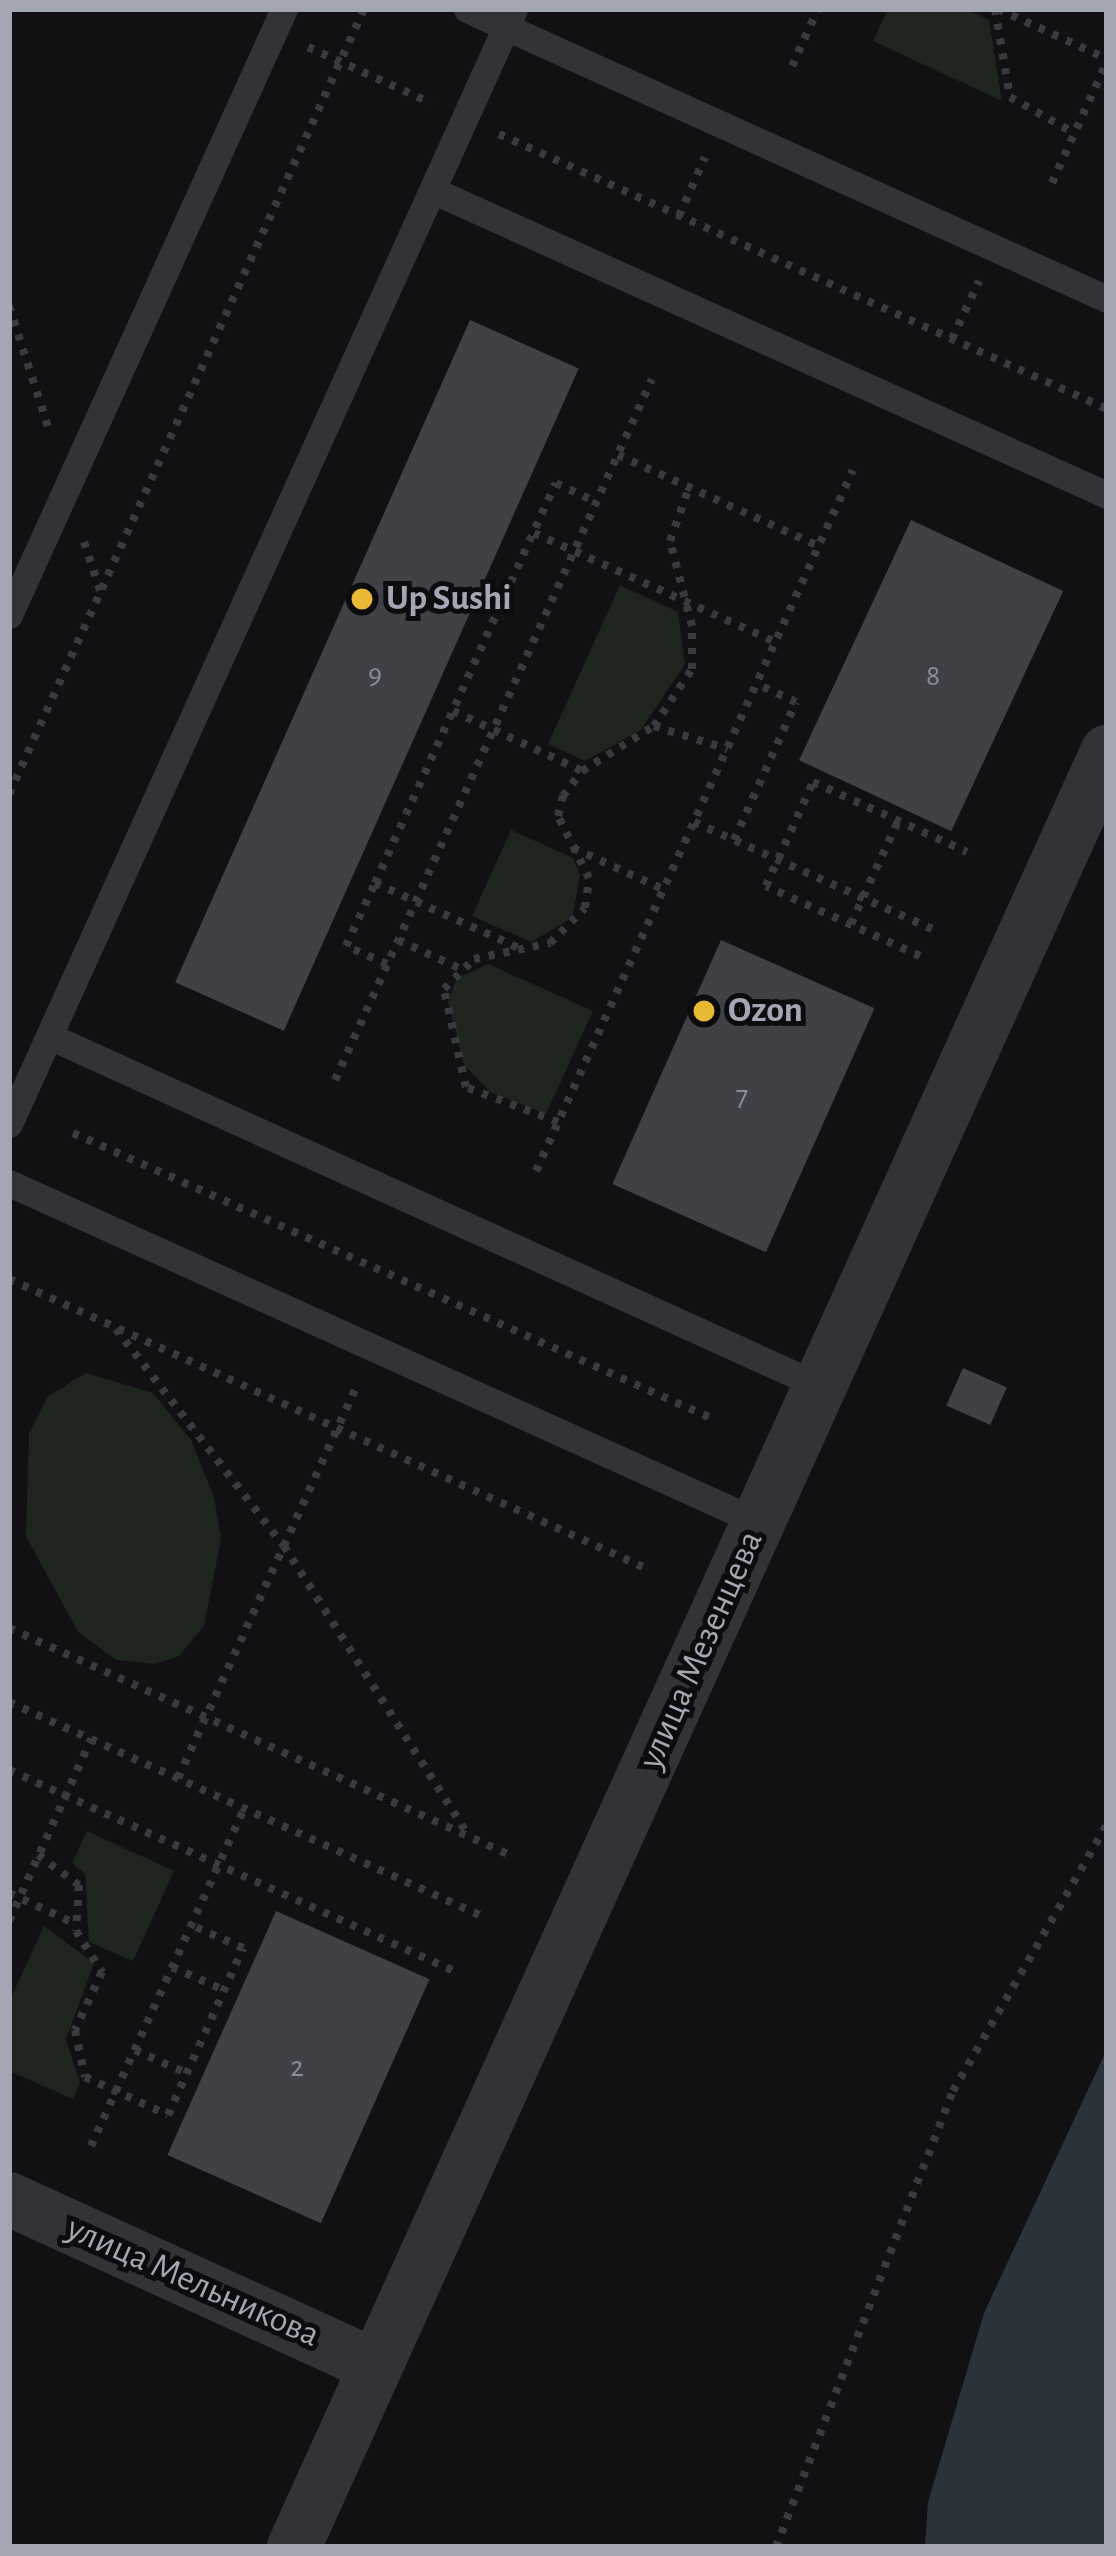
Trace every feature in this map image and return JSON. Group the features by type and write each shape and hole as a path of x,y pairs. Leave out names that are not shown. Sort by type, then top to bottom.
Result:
{"street":[{"name":"улица Мезенцева","path":"294,2547 1107,752"},
{"name":"улица Мельникова","path":"9,2199 376,2366"}],"lane":[{"path":"467,9 510,18 721,124 1107,299"},
{"path":"9,1124 510,18"},
{"path":"9,615 279,20"},
{"path":"432,190 1107,495"},
{"path":"49,1036 820,1386"},
{"path":"9,1183 758,1522"}],"path":[{"path":"9,794 364,9"},
{"path":"792,66 818,9"},
{"path":"997,9 1107,60 1052,183"},
{"path":"997,9 1010,97 1074,134"},
{"path":"279,20 340,62 1107,409"},
{"path":"679,216 721,124"},
{"path":"952,339 994,248"},
{"path":"335,1080 652,379"},
{"path":"618,455 819,546"},
{"path":"536,1171 853,470"},
{"path":"387,964 346,946 556,483 596,502"},
{"path":"398,940 461,969 524,951 572,929 585,908 589,878 558,816 582,771 654,726 692,669 670,541 689,487"},
{"path":"534,533 776,642"},
{"path":"734,840 796,702 757,684"},
{"path":"453,712 582,771"},
{"path":"654,726 727,749"},
{"path":"920,956 766,886 813,782 967,852"},
{"path":"851,924 898,821"},
{"path":"694,822 932,929"},
{"path":"573,848 663,889"},
{"path":"375,883 524,951"},
{"path":"461,969 441,1004 466,1087 558,1122"},
{"path":"73,1133 711,1418"},
{"path":"9,1280 643,1567"},
{"path":"116,1328 284,1546 469,1836"},
{"path":"178,1778 358,1382"},
{"path":"9,1628 512,1856"},
{"path":"9,1702 484,1917"},
{"path":"9,1921 92,1739"},
{"path":"9,1770 459,1973"},
{"path":"91,2146 244,1808"},
{"path":"776,2547 953,2091 1107,1824"},
{"path":"38,1855 79,1885 76,1924 102,1972 74,2054 85,2077 168,2115 243,1948 191,1924"},
{"path":"9,1893 76,1924"},
{"path":"172,1967 224,1990"},
{"path":"135,2050 186,2073"}],"shaded area":[{"path":"888,9 965,9 989,20 1002,101 873,41"},
{"path":"620,585 678,612 685,664 641,730 585,761 548,744"},
{"path":"511,830 573,858 580,875 572,918 531,942 472,916"},
{"path":"488,964 593,1011 546,1114 490,1092 464,1065 448,1002 456,979"},
{"path":"86,1373 153,1393 191,1440 214,1497 221,1539 204,1626 179,1656 154,1664 116,1660 78,1632 26,1536 29,1433 48,1396"},
{"path":"87,1831 174,1871 133,1961 89,1942 85,1874 72,1863"},
{"path":"44,1926 94,1963 66,2040 80,2083 73,2099 9,2071 9,2002"},
{"path":"1107,2049 1107,2547 925,2547 928,2502 984,2313"}],"building":[{"path":"470,320 579,368 284,1031 175,982"},
{"path":"911,520 1063,591 951,831 799,760"},
{"path":"721,940 874,1008 766,1252 612,1184"},
{"path":"963,1368 1007,1388 990,1425 946,1405"},
{"path":"276,1911 429,1979 321,2223 167,2155"}],"place":[{"name":"Up Sushi","path":"362,599"},
{"name":"Ozon","path":"704,1011"}]}
